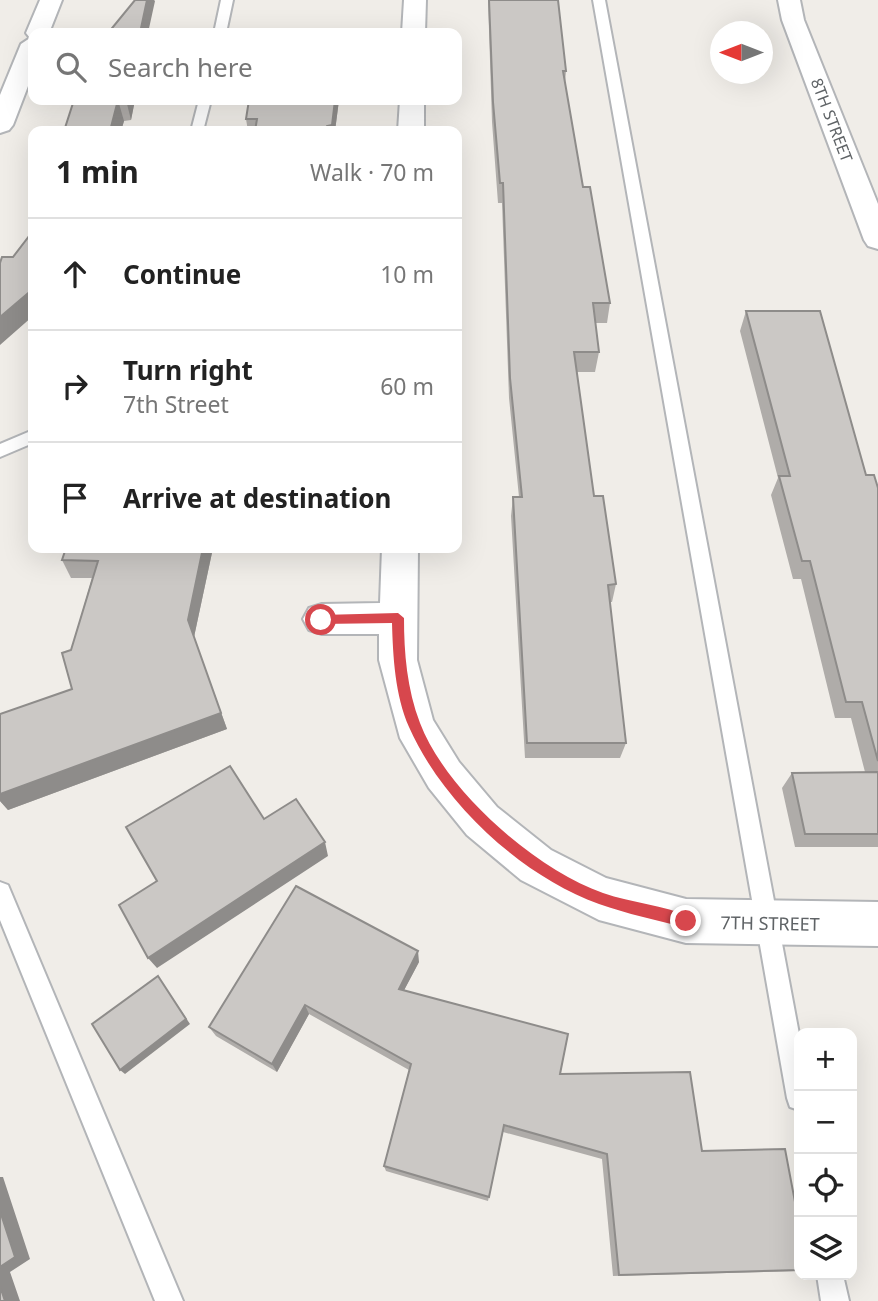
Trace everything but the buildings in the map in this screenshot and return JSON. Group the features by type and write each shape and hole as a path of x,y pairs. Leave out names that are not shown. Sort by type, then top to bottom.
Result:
{"street":[{"path":"40,28 51,0"},
{"path":"414,28 415,0"},
{"name":"8TH STREET","path":"789,0 793,20 878,240"},
{"path":"0,125 28,56"},
{"path":"411,126 412,105"},
{"name":"7TH STREET","path":"400,553 398,660 414,725 444,775 482,821 537,865 599,898 686,921 878,924"},
{"path":"321,620 398,618"}],"lane":[{"path":"221,28 227,0"},
{"path":"599,0 798,1091"},
{"path":"198,126 204,105"},
{"path":"0,451 28,438"},
{"path":"0,894 169,1301"},
{"path":"831,1280 835,1301"}],"route":[{"path":"321,620 398,618 398,660 414,725 444,775 482,821 537,865 599,898 686,921"}]}
